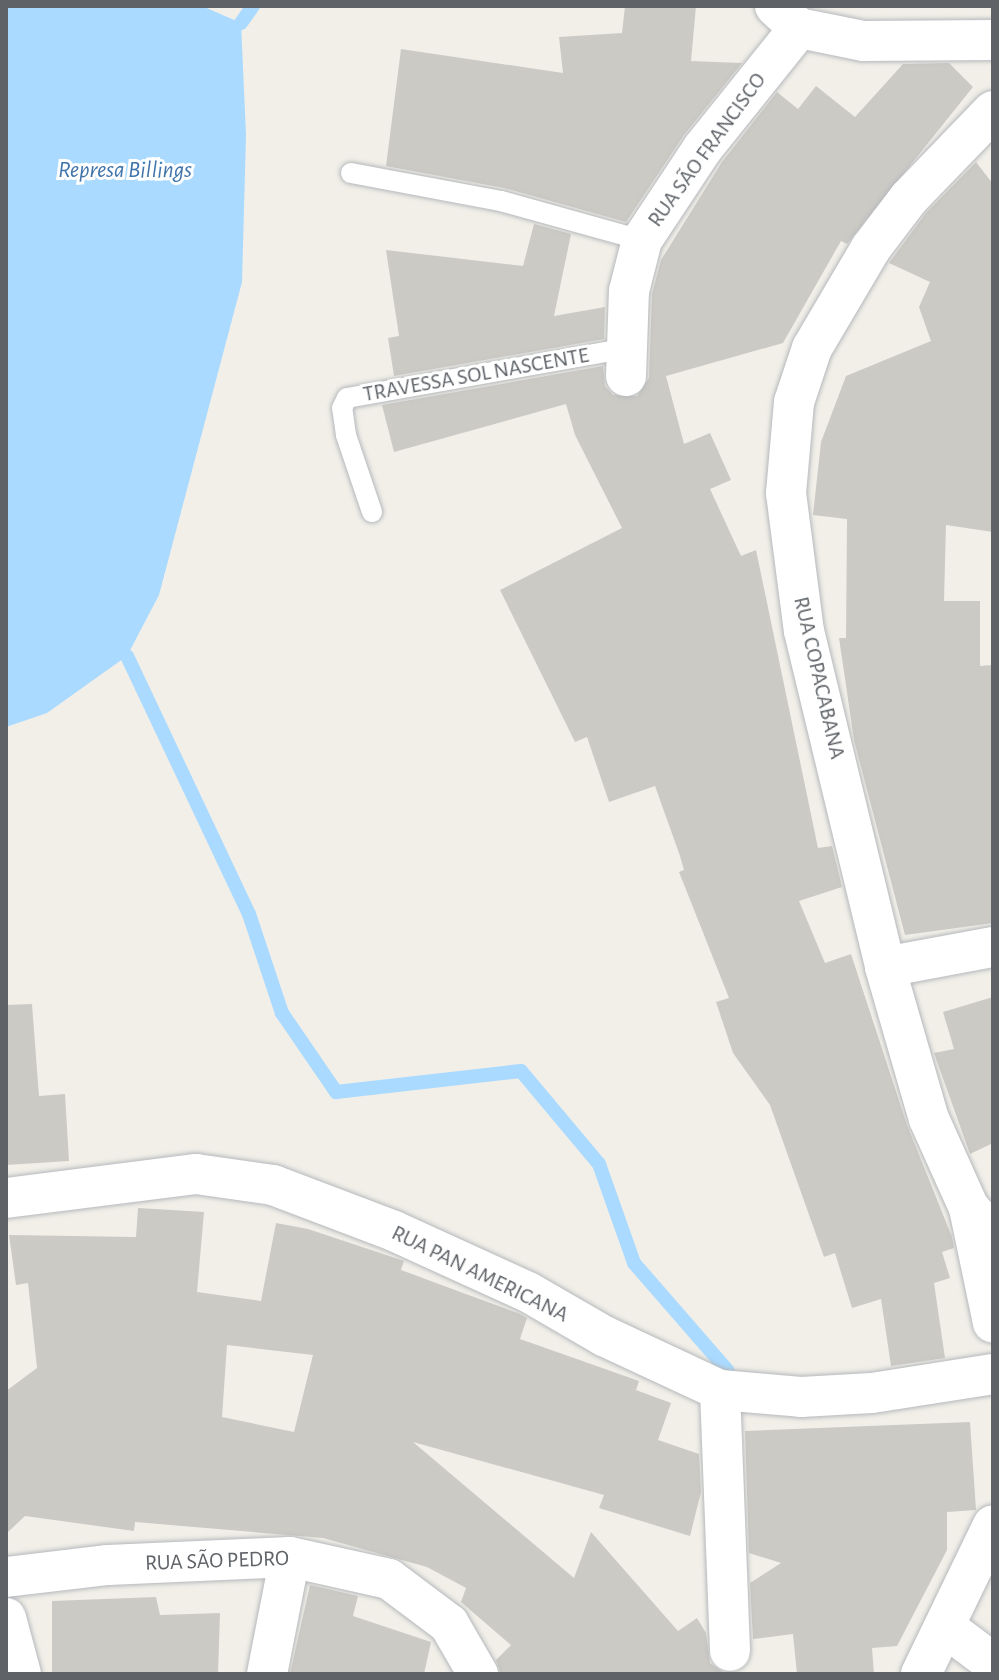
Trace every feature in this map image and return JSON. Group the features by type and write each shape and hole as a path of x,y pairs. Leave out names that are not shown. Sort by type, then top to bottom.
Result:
{"street":[{"path":"787,17 863,41 993,40"},
{"name":"RUA SÃO FRANCISCO","path":"628,362 629,291 642,240 787,17"},
{"name":"RUA COPACABANA","path":"993,111 909,198 832,310 812,348 794,402 786,450 786,493 804,631 885,967 929,1119 981,1222 993,1323"},
{"path":"885,967 993,947"},
{"name":"RUA PAN AMERICANA","path":"6,1198 196,1174 273,1185 394,1231 528,1292 618,1343 720,1390 801,1397 872,1393 993,1374"},
{"path":"720,1390 730,1651"},
{"path":"921,1674 993,1525"},
{"path":"267,1674 290,1557"},
{"name":"RUA SÃO PEDRO","path":"6,1577 108,1565 290,1557 389,1579 449,1624 478,1674"},
{"path":"6,1618 21,1674"},
{"path":"945,1627 993,1663"}],"lane":[{"path":"351,173 501,201 642,240"},
{"name":"TRAVESSA SOL NASCENTE","path":"372,512 346,435 342,408 347,398 628,362"}],"water":[{"name":"Represa Billings","path":"6,6 202,6 241,23 246,135 242,282 159,595 127,656 47,713 6,727"}],"building":[{"path":"625,6 696,6 691,61 742,63 684,135 626,222 504,188 386,166 401,49 563,73 559,37 622,33"},
{"path":"949,63 973,87 847,244 841,241 783,343 666,376 684,444 710,433 731,480 710,489 741,556 756,550 818,848 832,846 842,887 799,901 825,963 851,954 907,1125 952,1237 954,1248 942,1252 950,1278 934,1283 945,1358 891,1366 881,1299 852,1308 835,1253 824,1257 770,1105 733,1053 716,1002 729,998 679,872 684,870 655,786 609,802 587,737 575,742 500,590 622,528 575,435 566,404 394,452 382,405 603,366 605,386 613,395 637,396 649,378 652,294 661,260 722,162 777,92 798,109 816,86 855,117 903,64"},
{"path":"976,162 993,184 993,532 946,525 944,601 980,601 980,666 993,665 993,923 905,935 854,740 839,638 846,638 847,519 813,515 821,442 846,376 931,341 919,307 930,282 889,263 926,213"},
{"path":"534,224 571,234 554,316 605,307 604,339 394,376 388,338 399,336 386,250 523,266"},
{"path":"993,997 993,1143 970,1154 934,1053 954,1049 943,1012"},
{"path":"32,1004 39,1096 65,1094 69,1161 6,1165 6,1005"},
{"path":"138,1208 204,1212 197,1292 261,1301 276,1223 308,1229 404,1261 401,1270 520,1314 527,1318 520,1339 639,1381 636,1390 671,1403 658,1440 699,1454 701,1492 690,1536 599,1508 604,1495 413,1442 574,1578 591,1532 678,1631 697,1618 706,1633 710,1663 726,1674 501,1674 496,1660 511,1645 461,1602 466,1588 427,1567 323,1538 135,1522 134,1531 25,1516 6,1534 6,1391 37,1368 28,1283 16,1285 9,1235 136,1237","holes":["227,1345 313,1355 294,1432 222,1417"]},
{"path":"970,1422 976,1510 947,1512 947,1550 897,1646 872,1648 874,1674 797,1674 793,1634 753,1639 750,1583 781,1563 749,1553 745,1431"},
{"path":"310,1585 358,1596 353,1616 431,1642 424,1674 290,1674"},
{"path":"156,1597 160,1615 220,1613 218,1674 52,1674 52,1601"}],"waterway":[{"path":"241,23 253,6"},
{"path":"127,656 249,914 282,1013 336,1092 521,1071 599,1164 634,1263 728,1371"}]}
